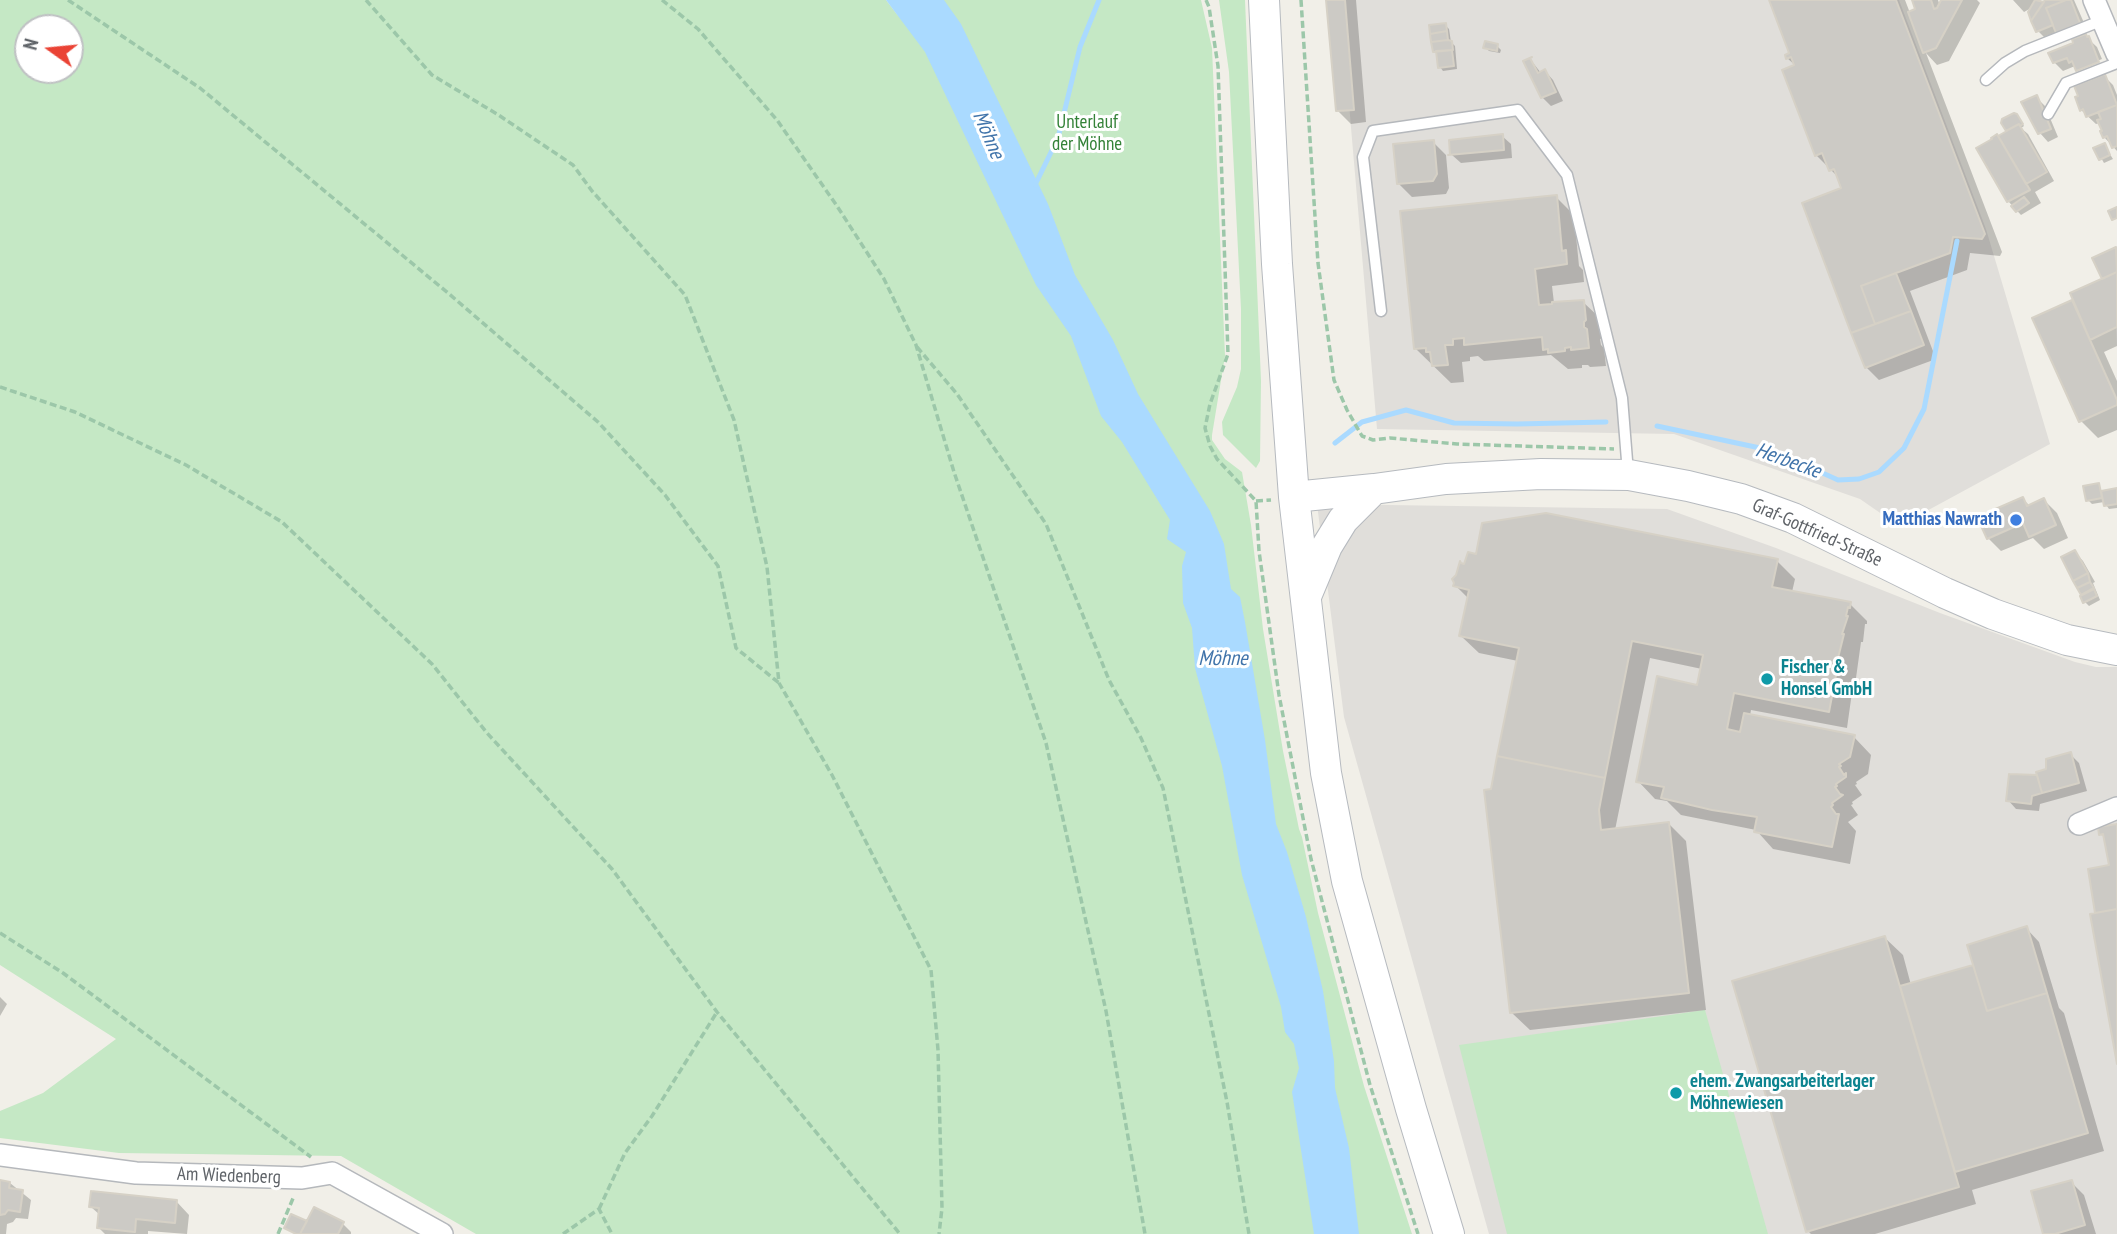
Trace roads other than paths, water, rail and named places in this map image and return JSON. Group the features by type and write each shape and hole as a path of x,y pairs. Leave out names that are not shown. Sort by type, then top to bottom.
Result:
{"main road":[{"path":"1264,0 1277,264 1294,497 1326,773 1347,881 1449,1234"},
{"name":"Graf-Gottfried-Straße","path":"1294,497 1627,462 1688,486 1741,499 1793,519 1993,614 2067,640 2117,650"},
{"path":"1306,597 1327,546 1339,527 1374,489"}],"street":[{"path":"2094,0 2117,54"},
{"path":"2079,824 2117,808"},
{"name":"Am Wiedenberg","path":"0,1156 136,1173 302,1178 332,1173 442,1234"}],"lane":[{"path":"1986,80 2005,63 2025,51 2103,20"},
{"path":"2048,114 2066,83 2117,62"},
{"path":"1381,311 1363,157 1373,131 1518,110 1567,175 1613,371 1622,398 1627,462"}],"water":[{"name":"Möhne","path":"886,0 944,0 961,24 1048,204 1075,275 1113,340 1138,394 1210,511 1224,544 1231,589 1240,597 1245,622 1276,824 1306,917 1323,991 1334,1061 1335,1088 1349,1148 1359,1234 1314,1234 1292,1092 1299,1068 1294,1044 1285,1032 1281,1007 1242,875 1222,766 1195,668 1192,628 1183,603 1182,566 1186,552 1167,539 1170,520 1122,442 1101,416 1071,336 1036,285 925,52"}],"waterway":[{"path":"1035,185 1058,138 1080,47 1099,0"},
{"name":"Herbecke","path":"1657,426 1774,451 1838,480 1859,479 1879,472 1904,448 1924,409 1957,241"},
{"name":"Herbecke","path":"1335,443 1362,422 1406,410 1454,423 1606,422"}],"place":[{"name":"Matthias Nawrath","path":"2016,520"},
{"name":"Fischer & Honsel GmbH","path":"1767,679"},
{"name":"ehem. Zwangsarbeiterlager Möhnewiesen","path":"1676,1093"}],"park label":[{"name":"Unterlauf der Möhne","path":"1087,134"}]}
